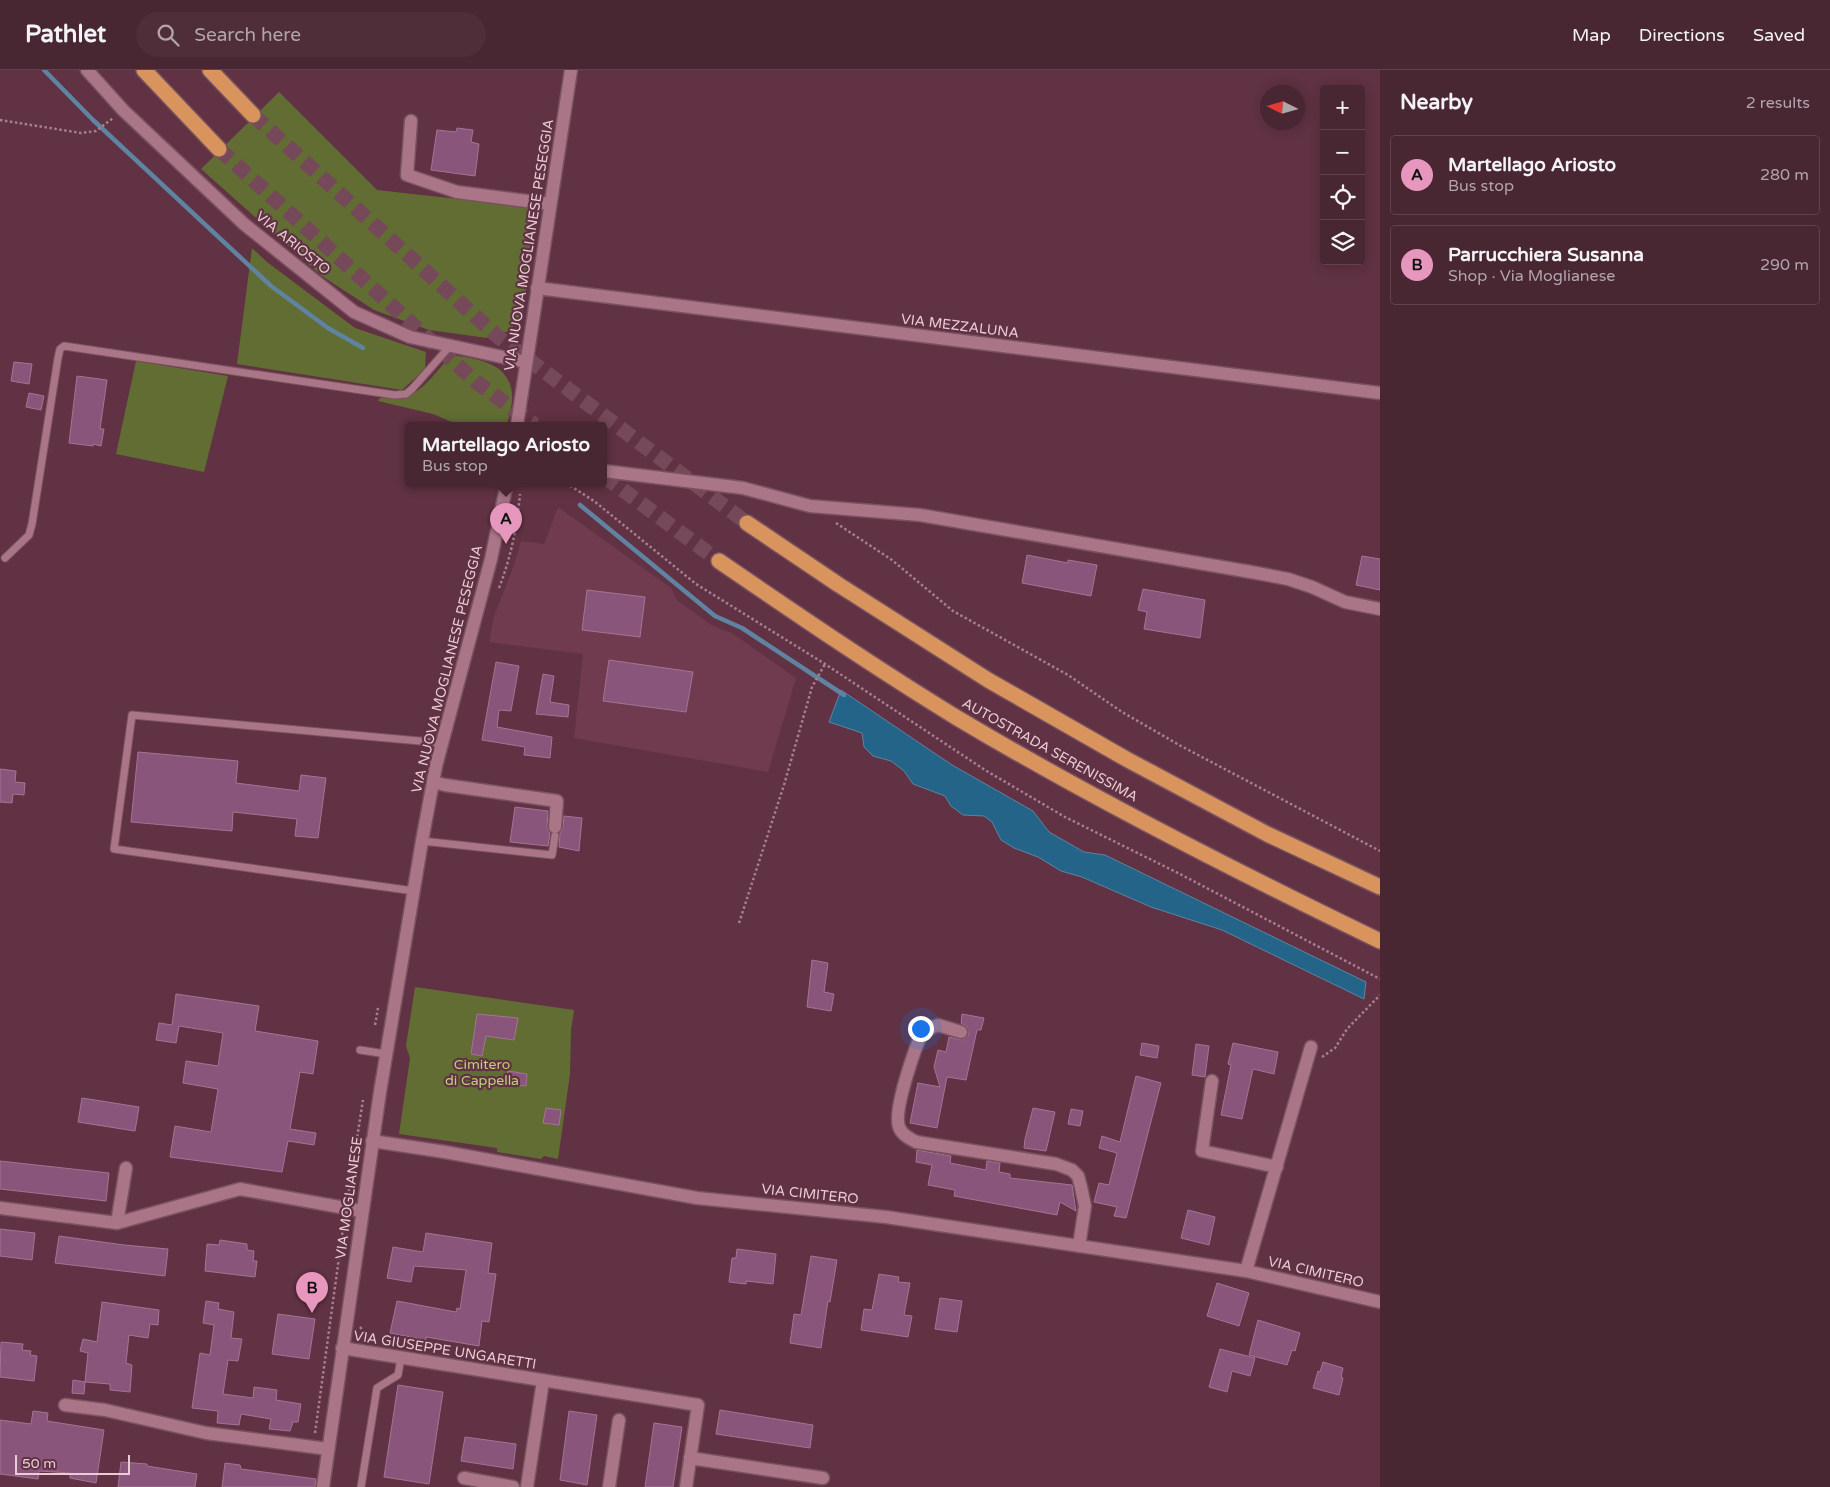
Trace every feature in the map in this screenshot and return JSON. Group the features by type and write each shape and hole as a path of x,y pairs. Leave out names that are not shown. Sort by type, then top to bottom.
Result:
{"highway":[{"path":"144,70 219,149"},
{"path":"210,70 253,114"},
{"name":"AUTOSTRADA SERENISSIMA","path":"746,523 840,586 988,680 1128,760 1267,834 1380,887"},
{"name":"AUTOSTRADA SERENISSIMA","path":"719,560 810,623 960,718 1102,800 1216,860 1380,941"}],"street":[{"name":"VIA ARIOSTO","path":"86,70 123,110 244,224 354,312 410,337 526,362"},
{"name":"VIA NUOVA MOGLIANESE PESEGGIA","path":"517,422 571,70"},
{"path":"411,121 407,175 457,192 550,204"},
{"name":"VIA MEZZALUNA","path":"537,288 1380,393"},
{"path":"607,471 743,488 810,506 920,515 1288,579 1312,587 1345,602 1380,609"},
{"name":"VIA NUOVA MOGLIANESE PESEGGIA","path":"398,982 433,782 491,560 506,487"},
{"path":"433,782 558,801 555,831"},
{"name":"VIA MOGLIANESE","path":"323,1487 372,1141 398,982"},
{"path":"961,1032 938,1025 923,1031 918,1040 898,1109 899,1126 903,1134 916,1142 1056,1164 1072,1170 1078,1176 1086,1206 1079,1246"},
{"name":"VIA CIMITERO","path":"1246,1271 1311,1047"},
{"path":"1212,1081 1202,1151 1277,1167"},
{"name":"VIA CIMITERO","path":"372,1141 445,1152 697,1198 886,1217 1246,1271 1380,1302"},
{"path":"117,1223 126,1168"},
{"path":"0,1208 117,1223 240,1189 362,1211"},
{"name":"VIA GIUSEPPE UNGARETTI","path":"342,1348 698,1405 686,1487"},
{"name":"VIA GIUSEPPE UNGARETTI","path":"527,1487 543,1381"},
{"path":"65,1405 105,1410 206,1433 328,1449"},
{"path":"609,1487 619,1420"},
{"path":"690,1458 823,1478"},
{"path":"464,1478 513,1487"}],"lane":[{"path":"5,558 29,535 58,358 60,349 64,346 396,396 406,394 412,389 450,346"},
{"path":"414,891 114,849 132,715 442,743"},
{"path":"422,841 552,855 555,831"},
{"path":"360,1050 386,1054"},
{"path":"361,1487 376,1388 398,1375 401,1358"}],"path":[{"path":"0,120 81,133 96,131 105,124"},
{"path":"572,487 594,501 696,584 825,664 986,770 1065,817 1180,874 1380,979"},
{"path":"834,522 892,560 953,611 1068,675 1122,712 1181,746 1380,851"},
{"path":"739,923 784,785 812,687 825,664"},
{"path":"1306,1065 1327,1055 1335,1048 1347,1029 1380,995"},
{"path":"376,1026 378,1008"},
{"path":"313,1447 363,1100"}],"shaded area":[{"path":"558,507 671,588 677,600 713,626 732,633 796,678 768,772 574,738 583,654 489,642 494,616 514,565 521,541 544,544"}],"green space":[{"path":"279,92 377,190 539,208 522,316 509,331 487,338 429,330 374,310 322,276 201,169"},
{"path":"252,248 267,262 355,328 426,352 425,369 402,390 237,364"},
{"path":"452,355 472,358 490,364 505,375 510,383 512,394 508,422 452,422 433,414 378,401 380,398 404,397 412,394 428,381"},
{"path":"136,361 228,376 204,472 116,454"},
{"name":"Cimitero di Cappella","path":"415,987 574,1010 571,1030 570,1074 558,1159 544,1156 541,1159 497,1152 497,1148 399,1134 410,1058 406,1046"}],"water":[{"path":"841,690 952,765 1033,811 1049,832 1084,852 1105,855 1366,982 1364,999 1222,930 1151,907 1082,877 1061,871 1038,857 1014,848 1001,840 992,822 984,816 963,815 951,806 945,796 913,784 904,771 891,761 873,756 864,747 862,733 829,722"}],"building":[{"path":"457,128 473,130 471,142 479,144 475,176 431,170 437,130 456,132"},
{"path":"14,362 32,364 29,384 11,381"},
{"path":"77,376 107,380 100,429 104,429 101,446 69,443"},
{"path":"29,393 44,396 41,410 26,407"},
{"path":"1027,555 1068,563 1068,560 1097,565 1091,596 1022,583"},
{"path":"1362,556 1380,559 1380,590 1356,585"},
{"path":"1143,589 1205,600 1200,638 1144,629 1147,612 1138,610"},
{"path":"587,590 645,597 640,637 582,630"},
{"path":"609,660 693,672 686,712 603,701"},
{"path":"496,662 519,666 511,711 499,710 497,727 552,737 550,758 524,755 525,747 482,740"},
{"path":"543,674 554,676 550,702 569,705 568,717 536,714"},
{"path":"138,752 238,761 236,783 299,791 301,775 326,778 318,838 295,836 297,819 233,812 232,831 131,822"},
{"path":"0,769 16,771 15,782 25,783 24,795 13,794 12,803 0,802"},
{"path":"515,807 548,811 547,827 550,834 548,846 510,842"},
{"path":"564,816 582,818 579,851 559,847"},
{"path":"812,960 828,963 824,992 834,994 831,1011 807,1007"},
{"path":"176,994 259,1006 255,1031 318,1041 313,1074 300,1072 290,1129 316,1133 314,1145 288,1141 282,1172 170,1157 175,1126 211,1132 218,1089 183,1083 186,1061 218,1066 223,1033 179,1026 176,1043 156,1040 159,1023 172,1025"},
{"path":"477,1014 518,1018 514,1040 486,1036 482,1056 471,1054"},
{"path":"962,1014 984,1018 981,1030 977,1030 966,1080 947,1077 937,1128 910,1123 918,1083 940,1087 934,1067 938,1050 946,1052 949,1037 962,1040 969,1035 967,1027 961,1023"},
{"path":"1142,1043 1159,1046 1157,1058 1140,1055"},
{"path":"1233,1043 1278,1052 1274,1074 1253,1069 1242,1119 1221,1115 1231,1065 1228,1064"},
{"path":"1196,1044 1209,1046 1205,1077 1192,1075"},
{"path":"508,1071 527,1074 526,1086 506,1084"},
{"path":"1136,1076 1161,1083 1126,1218 1114,1216 1117,1207 1094,1202 1099,1183 1109,1185 1117,1153 1099,1148 1102,1136 1120,1142"},
{"path":"82,1098 139,1107 135,1131 78,1122"},
{"path":"546,1108 561,1110 559,1125 543,1123"},
{"path":"1033,1108 1055,1112 1046,1151 1024,1148"},
{"path":"1071,1109 1083,1111 1080,1126 1068,1124"},
{"path":"917,1150 951,1156 950,1163 986,1170 987,1161 1000,1163 999,1172 1010,1174 1010,1178 1072,1185 1076,1211 1060,1202 1057,1215 954,1196 955,1190 928,1185 932,1165 916,1162"},
{"path":"0,1161 109,1173 106,1201 0,1189"},
{"path":"1188,1210 1215,1217 1209,1245 1181,1238"},
{"path":"0,1229 35,1233 32,1260 0,1256"},
{"path":"426,1233 492,1243 488,1273 496,1274 489,1322 482,1321 479,1346 426,1337 426,1340 390,1333 397,1301 456,1312 457,1308 460,1309 466,1270 414,1266 411,1282 387,1278 393,1247 423,1252"},
{"path":"59,1236 168,1249 165,1276 55,1263"},
{"path":"220,1240 247,1244 247,1250 254,1251 253,1261 257,1261 255,1277 205,1271 207,1244 219,1245"},
{"path":"737,1249 776,1254 773,1284 746,1281 746,1284 729,1282 732,1258 736,1258"},
{"path":"811,1256 837,1260 830,1302 828,1301 821,1348 790,1343 794,1314 801,1315"},
{"path":"879,1274 899,1277 898,1282 910,1283 904,1315 912,1316 908,1337 861,1330 864,1309 872,1310"},
{"path":"1217,1283 1249,1293 1239,1326 1207,1316"},
{"path":"940,1298 962,1301 957,1332 935,1329"},
{"path":"206,1301 219,1303 218,1309 234,1312 231,1338 242,1339 238,1361 228,1360 223,1394 253,1398 254,1387 277,1390 276,1400 301,1404 298,1422 293,1422 290,1431 269,1429 271,1419 241,1414 239,1425 217,1423 218,1411 192,1408 200,1353 210,1355 214,1325 203,1323"},
{"path":"102,1302 159,1310 158,1325 150,1324 148,1338 129,1335 126,1363 132,1365 130,1392 110,1390 110,1384 85,1382 88,1353 80,1351 83,1339 97,1342"},
{"path":"278,1314 315,1319 309,1359 272,1354"},
{"path":"1258,1320 1300,1333 1295,1351 1292,1350 1287,1365 1249,1355"},
{"path":"1,1342 23,1344 22,1350 31,1351 30,1355 37,1356 34,1381 0,1377"},
{"path":"1220,1349 1255,1358 1250,1376 1232,1371 1227,1392 1209,1387"},
{"path":"1323,1362 1343,1368 1339,1395 1313,1388"},
{"path":"73,1380 85,1382 84,1394 72,1393"},
{"path":"398,1385 443,1392 429,1484 384,1477"},
{"path":"720,1410 813,1425 810,1448 716,1434"},
{"path":"33,1411 48,1413 47,1421 104,1430 96,1483 70,1478 70,1473 39,1471 38,1479 0,1474 0,1420 31,1424"},
{"path":"569,1411 597,1415 587,1485 560,1480"},
{"path":"654,1423 682,1427 673,1487 645,1487"},
{"path":"465,1437 516,1444 513,1469 461,1461"},
{"path":"121,1462 147,1464 147,1466 197,1474 195,1487 118,1487"},
{"path":"225,1463 240,1465 241,1469 316,1479 315,1487 222,1487"}],"waterway":[{"path":"44,70 93,120 271,286 328,328 363,348"},
{"path":"580,505 715,616 742,628 844,695"}],"tunnel":[{"path":"253,115 497,336 747,523"},
{"path":"219,149 475,381 531,422"},
{"path":"607,478 719,561"}],"place":[{"name":"Martellago Ariosto","path":"506,544"},
{"name":"Parrucchiera Susanna","path":"312,1313"}]}
